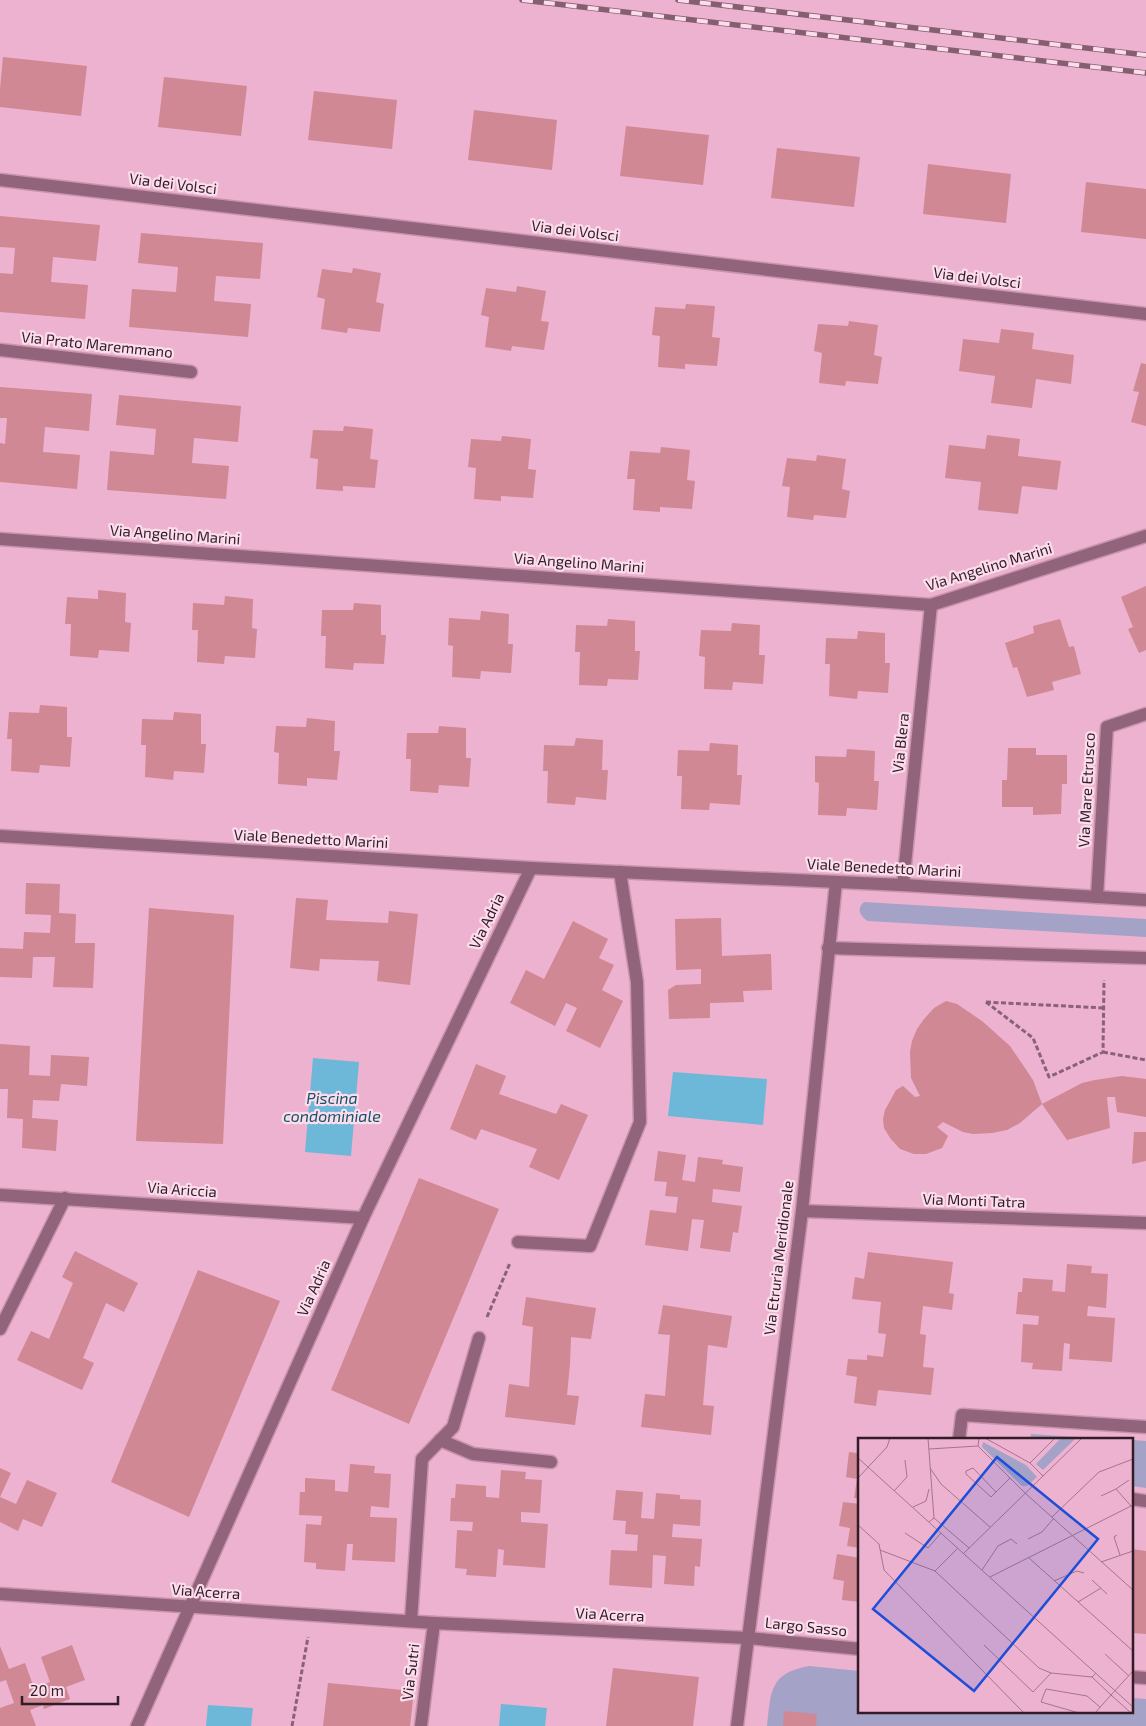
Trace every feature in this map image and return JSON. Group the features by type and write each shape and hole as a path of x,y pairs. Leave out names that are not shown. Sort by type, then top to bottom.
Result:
{"street":[{"name":"Via dei Volsci","path":"0,180 1146,314"},
{"name":"Via Prato Maremmano","path":"0,350 191,372"},
{"name":"Via Angelino Marini","path":"0,539 931,604 1146,536"},
{"name":"Via Blera","path":"903,885 931,604"},
{"name":"Via Mare Etrusco","path":"1097,897 1107,727 1146,714"},
{"name":"Viale Benedetto Marini","path":"0,836 530,868 903,885 1146,900"},
{"name":"Via Adria","path":"137,1726 363,1218 530,868"},
{"path":"518,1242 590,1246 640,1122 637,982 620,872"},
{"name":"Via Etruria Meridionale","path":"737,1726 802,1211 836,882"},
{"path":"828,948 1146,958"},
{"name":"Via Ariccia","path":"0,1195 363,1218"},
{"path":"0,1329 65,1198"},
{"name":"Via Monti Tatra","path":"802,1211 1146,1223"},
{"path":"411,1621 422,1459 453,1427 478,1338"},
{"path":"959,1438 962,1415 1146,1428"},
{"path":"440,1440 473,1454 550,1462"},
{"name":"Via Acerra","path":"0,1594 434,1623 748,1638"},
{"name":"Via Sutri","path":"422,1726 434,1623"},
{"name":"Largo Sasso","path":"748,1638 858,1649"}],"path":[{"path":"1103,1052 1104,956"},
{"path":"1104,1008 986,1002 1033,1038 1048,1077 1103,1052 1146,1060"},
{"path":"478,1338 518,1242"},
{"path":"292,1726 312,1614"}],"shaded area":[{"path":"864,902 1146,919 1146,937 868,921 860,912 860,907"},
{"path":"1031,1434 1091,1438 1030,1438"},
{"path":"1134,1440 1146,1441 1146,1488 1134,1486"},
{"path":"809,1666 858,1671 858,1714 1134,1714 1134,1698 1146,1699 1146,1726 767,1726 774,1686 779,1679 796,1669"}],"water":[{"name":"Piscina condominiale","path":"313,1058 359,1062 351,1156 305,1152"},
{"path":"673,1072 767,1079 763,1125 668,1116"},
{"path":"501,1704 547,1708 545,1726 499,1726"},
{"path":"208,1705 253,1708 251,1726 206,1726"}],"building":[{"path":"3,57 87,66 81,116 0,107"},
{"path":"164,77 247,86 241,136 158,127"},
{"path":"314,91 397,100 392,149 308,140"},
{"path":"474,110 557,120 552,170 468,160"},
{"path":"626,126 709,135 703,185 620,176"},
{"path":"777,148 860,157 854,207 771,198"},
{"path":"928,164 1011,174 1006,223 923,214"},
{"path":"1086,182 1146,189 1146,239 1081,232"},
{"path":"0,216 100,225 96,261 53,257 51,282 88,285 85,319 0,312 0,273 13,274 15,248 0,247"},
{"path":"141,233 263,243 260,279 216,276 214,301 251,304 248,337 129,327 132,289 176,292 178,267 138,263"},
{"path":"353,268 381,273 376,302 384,304 380,332 348,328 347,333 321,329 325,299 317,297 322,269 352,273"},
{"path":"517,286 546,291 541,321 549,322 544,350 512,346 511,351 485,347 489,317 481,315 486,288 516,292"},
{"path":"686,304 715,306 712,337 720,338 717,366 685,364 685,369 658,367 660,336 652,335 655,307 685,309"},
{"path":"849,321 878,325 874,355 882,357 878,384 846,381 845,386 819,383 822,353 814,351 818,324 848,326"},
{"path":"1001,329 1034,333 1032,349 1074,355 1071,384 1036,379 1032,408 991,403 995,376 959,371 963,339 999,343"},
{"path":"1141,363 1146,364 1146,426 1131,422 1139,392 1133,391"},
{"path":"0,387 92,394 89,431 45,427 43,452 80,455 77,489 0,482 0,443 5,444 7,418 0,418"},
{"path":"119,395 241,406 238,442 194,438 192,463 229,466 226,499 107,490 110,451 154,455 156,429 116,425"},
{"path":"344,426 373,429 370,459 378,460 375,488 343,486 343,491 316,489 318,459 310,458 313,430 343,431"},
{"path":"987,435 1020,439 1018,456 1061,461 1057,490 1022,486 1018,514 978,510 981,482 945,478 949,445 985,449"},
{"path":"502,436 531,439 528,469 536,470 533,498 501,496 501,501 474,499 476,468 468,467 471,439 501,441"},
{"path":"661,447 690,450 687,480 695,481 692,509 660,507 660,512 633,510 635,479 627,479 630,451 660,453"},
{"path":"817,455 846,459 842,489 850,491 846,518 814,515 813,520 787,517 790,487 782,486 787,458 816,461"},
{"path":"1146,586 1146,650 1139,653 1128,629 1133,627 1121,597"},
{"path":"98,590 126,593 125,622 131,623 129,652 99,650 98,658 70,656 71,624 65,624 67,597 98,599"},
{"path":"225,596 253,599 252,628 257,629 255,658 225,656 224,664 197,662 198,630 192,630 193,603 224,605"},
{"path":"354,603 381,605 381,635 386,635 384,664 354,663 353,670 325,668 326,636 321,636 322,610 353,610"},
{"path":"481,611 509,614 508,644 513,644 511,673 481,671 480,679 452,677 453,646 448,645 449,618 480,620"},
{"path":"608,619 635,621 635,651 640,651 638,680 608,679 607,686 579,685 580,652 575,652 576,625 607,626"},
{"path":"1060,619 1069,647 1074,646 1081,674 1052,682 1054,690 1027,697 1017,667 1013,668 1005,643 1034,633 1033,626"},
{"path":"732,623 760,625 759,655 765,655 763,684 733,682 732,690 704,689 705,657 699,656 701,630 731,631"},
{"path":"858,631 885,633 885,663 890,663 888,693 858,691 857,699 829,696 830,664 825,664 826,638 857,639"},
{"path":"40,705 67,707 67,737 72,737 70,767 40,765 39,773 11,771 12,739 7,739 9,712 39,713"},
{"path":"174,712 201,714 201,744 206,744 204,773 174,771 173,780 145,777 146,745 141,745 142,719 173,720"},
{"path":"307,718 335,721 334,751 340,751 337,780 307,778 307,786 278,784 279,753 274,752 276,726 306,727"},
{"path":"439,726 466,728 466,758 471,758 469,787 439,785 438,793 410,791 411,759 406,759 407,733 438,733"},
{"path":"576,738 603,740 602,770 608,770 606,800 576,797 575,805 547,803 548,771 543,771 544,745 574,746"},
{"path":"710,743 738,745 737,775 742,775 740,805 710,803 709,810 681,809 682,776 677,776 678,750 709,751"},
{"path":"1008,748 1036,748 1036,755 1067,755 1067,784 1062,784 1061,814 1033,815 1033,807 1002,807 1002,780 1007,780"},
{"path":"847,749 875,751 874,781 879,781 877,810 847,808 846,816 818,815 819,783 815,782 815,756 846,757"},
{"path":"26,883 60,884 59,913 76,914 75,943 95,943 93,988 53,987 55,957 33,957 32,978 0,977 0,948 23,949 24,932 50,933 51,915 25,914"},
{"path":"296,898 328,900 326,920 388,923 389,911 418,914 410,985 377,981 379,961 320,959 319,971 290,968"},
{"path":"149,908 234,915 223,1144 136,1141"},
{"path":"721,918 722,956 771,954 772,990 743,991 744,1002 710,1003 710,1018 669,1019 668,990 676,985 701,984 701,969 676,970 675,919"},
{"path":"573,921 608,939 599,958 614,965 602,990 623,1001 600,1048 566,1031 577,1008 566,1003 555,1026 510,1003 526,970 544,979"},
{"path":"946,1001 957,1004 982,1021 1010,1046 1033,1080 1042,1104 1020,1123 1007,1130 992,1133 973,1134 963,1132 943,1122 937,1127 948,1136 942,1148 926,1154 914,1154 900,1149 890,1138 884,1128 883,1119 885,1110 896,1090 903,1086 915,1097 920,1096 911,1078 910,1052 912,1041 924,1019 934,1008"},
{"path":"0,1044 30,1046 29,1075 50,1076 51,1055 89,1057 87,1086 61,1084 59,1101 33,1100 32,1118 58,1120 56,1151 22,1148 23,1119 7,1118 8,1089 0,1089"},
{"path":"476,1064 506,1076 499,1094 556,1114 561,1104 588,1115 559,1180 529,1167 537,1149 481,1129 476,1140 450,1129"},
{"path":"1122,1076 1146,1079 1146,1117 1117,1112 1115,1097 1107,1097 1110,1128 1067,1140 1042,1104 1082,1083"},
{"path":"1134,1132 1146,1132 1146,1161 1132,1164"},
{"path":"658,1151 686,1155 682,1180 695,1182 698,1157 723,1160 722,1164 743,1167 740,1192 713,1189 712,1202 742,1206 738,1233 733,1232 730,1252 700,1248 704,1220 692,1219 688,1251 645,1245 650,1210 676,1213 678,1197 665,1196 667,1182 654,1181"},
{"path":"419,1178 499,1209 409,1424 331,1390"},
{"path":"75,1251 138,1283 124,1312 106,1303 83,1358 94,1363 82,1390 17,1360 31,1331 49,1339 73,1283 62,1277"},
{"path":"868,1252 953,1262 949,1293 954,1294 952,1310 923,1306 920,1334 926,1335 923,1367 934,1368 931,1395 878,1390 876,1406 854,1403 857,1377 846,1375 848,1359 867,1360 867,1355 883,1357 886,1334 878,1333 881,1302 852,1299 855,1277 864,1279"},
{"path":"1067,1264 1092,1266 1091,1273 1108,1274 1106,1308 1088,1306 1087,1316 1115,1318 1112,1362 1069,1359 1070,1344 1064,1343 1062,1371 1032,1369 1033,1363 1021,1362 1023,1324 1038,1325 1039,1316 1016,1314 1018,1292 1022,1292 1023,1278 1053,1280 1052,1291 1065,1292"},
{"path":"198,1270 280,1301 189,1517 111,1482"},
{"path":"526,1297 596,1308 591,1339 571,1337 567,1395 579,1396 575,1425 505,1417 509,1384 529,1387 533,1327 522,1325"},
{"path":"663,1305 732,1316 727,1348 708,1345 703,1405 714,1406 711,1435 641,1427 645,1394 665,1396 670,1335 658,1334"},
{"path":"858,1446 858,1498 854,1498 857,1479 846,1477 849,1452 857,1453"},
{"path":"350,1464 375,1466 374,1473 391,1474 389,1508 371,1506 370,1517 397,1518 395,1562 352,1560 353,1544 347,1544 345,1571 316,1569 316,1563 304,1562 306,1524 321,1525 322,1516 299,1515 300,1492 305,1492 305,1478 335,1480 335,1491 348,1492"},
{"path":"0,1468 11,1473 0,1497"},
{"path":"501,1470 526,1472 525,1479 542,1480 540,1513 521,1512 521,1522 548,1524 545,1568 503,1565 504,1550 498,1549 496,1577 466,1575 467,1569 455,1568 457,1530 472,1531 473,1522 450,1521 451,1498 455,1498 456,1484 486,1486 486,1497 499,1498"},
{"path":"27,1480 57,1493 42,1527 23,1519 18,1531 0,1522 0,1497 16,1504"},
{"path":"616,1490 643,1492 641,1518 654,1519 656,1493 680,1495 680,1499 701,1500 700,1526 673,1524 672,1537 702,1539 700,1567 695,1566 694,1586 664,1584 666,1556 653,1555 652,1588 609,1585 611,1550 637,1551 638,1535 625,1534 626,1521 613,1520"},
{"path":"843,1502 858,1504 858,1548 847,1546 850,1528 839,1526"},
{"path":"1134,1549 1146,1551 1146,1634 1134,1633"},
{"path":"837,1554 858,1558 858,1602 842,1600 844,1581 833,1579"},
{"path":"72,1645 85,1680 66,1687 70,1699 44,1709 43,1705 30,1710 36,1726 0,1726 0,1708 14,1703 6,1680 0,1682 0,1646 9,1669 25,1663 34,1688 50,1682 41,1657"},
{"path":"613,1668 699,1677 693,1726 606,1726"},
{"path":"328,1683 414,1691 410,1726 323,1726"},
{"path":"784,1711 817,1714 816,1726 783,1726"}],"railway":[{"path":"522,0 1146,73"},
{"path":"678,0 1146,55"}]}
